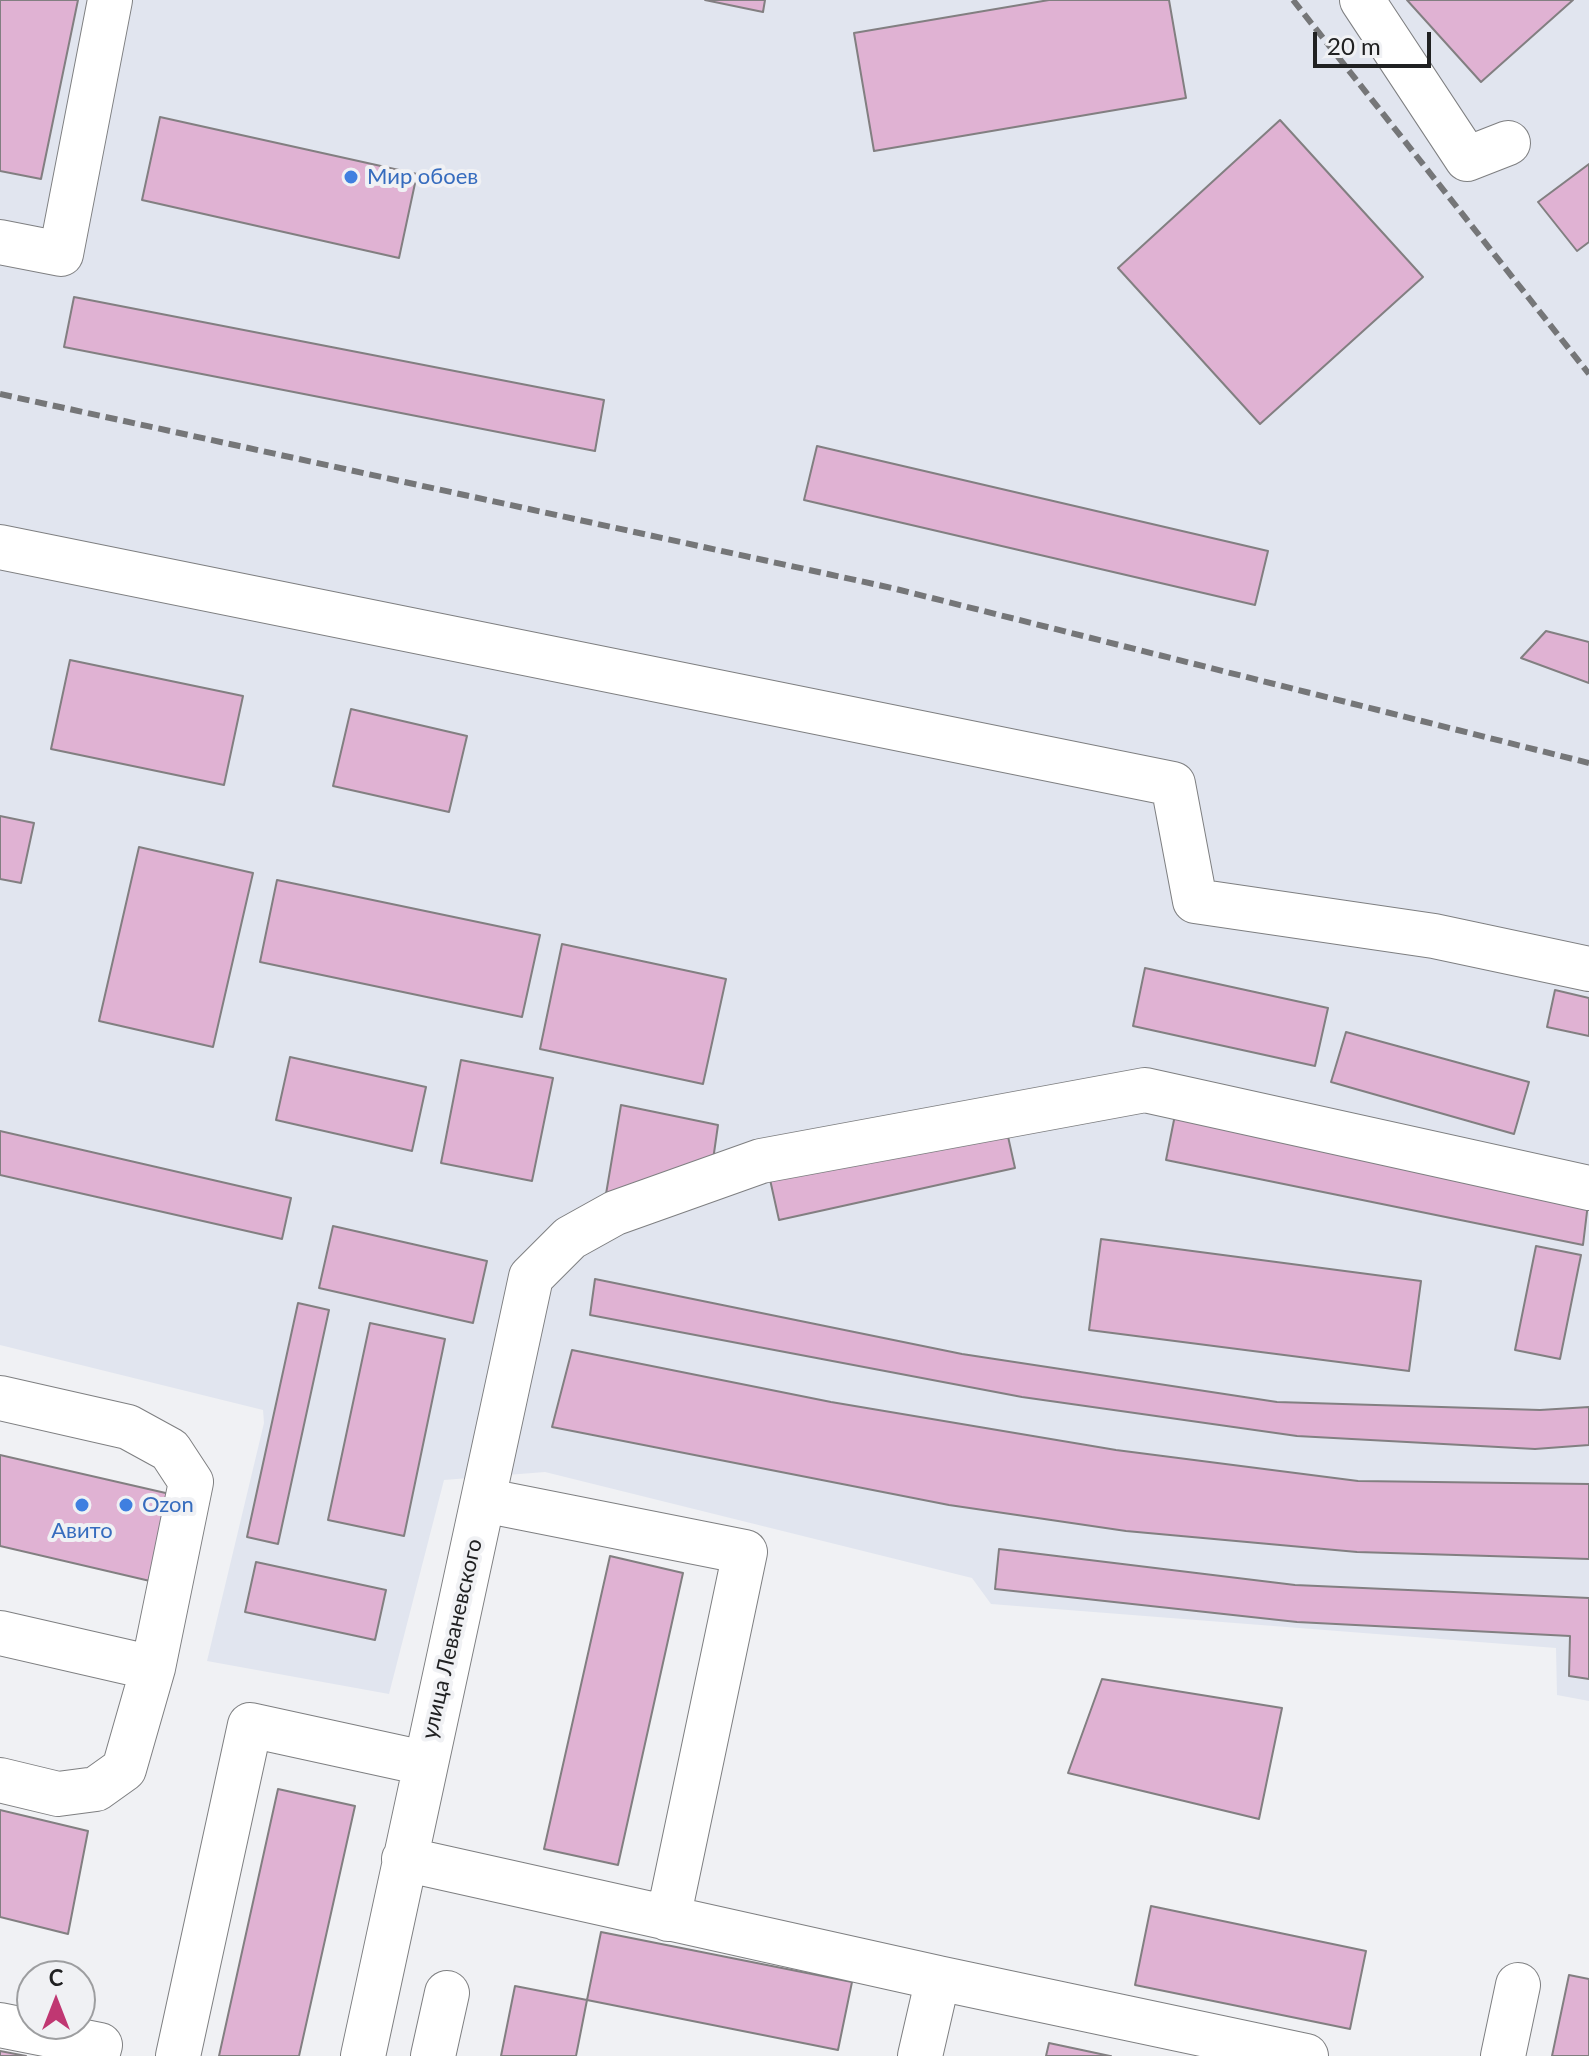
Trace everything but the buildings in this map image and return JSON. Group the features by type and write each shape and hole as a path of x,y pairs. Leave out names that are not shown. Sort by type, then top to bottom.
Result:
{"street":[{"path":"0,242 61,254 110,0"},
{"path":"1362,0 1467,159 1508,143"},
{"path":"0,547 1173,784 1195,901 1434,936 1589,969"},
{"name":"улица Леваневского","path":"363,2056 531,1277 570,1238 615,1213 761,1161 1145,1090 1589,1188"},
{"path":"0,1398 128,1427 170,1450 191,1482 153,1668 124,1769 96,1789 58,1794 0,1780"},
{"path":"483,1500 745,1552 668,1919"},
{"path":"0,1633 153,1668"},
{"path":"178,2056 250,1725 424,1763"},
{"path":"404,1859 1306,2056"},
{"path":"920,2056 938,1978"},
{"path":"1503,2056 1518,1985"},
{"path":"433,2056 447,1993"},
{"path":"0,2025 100,2045 97,2056"}],"shaded area":[{"path":"0,0 1589,0 1589,1701 1557,1695 1556,1648 991,1604 972,1578 545,1472 444,1480 389,1694 207,1661 264,1423 263,1410 0,1345"}],"railway":[{"path":"1293,0 1589,374"},
{"path":"0,394 892,588 1589,763"}],"place":[{"name":"Мир обоев","path":"351,177"},
{"name":"Авито","path":"82,1505"},
{"name":"Ozon","path":"126,1505"}]}
